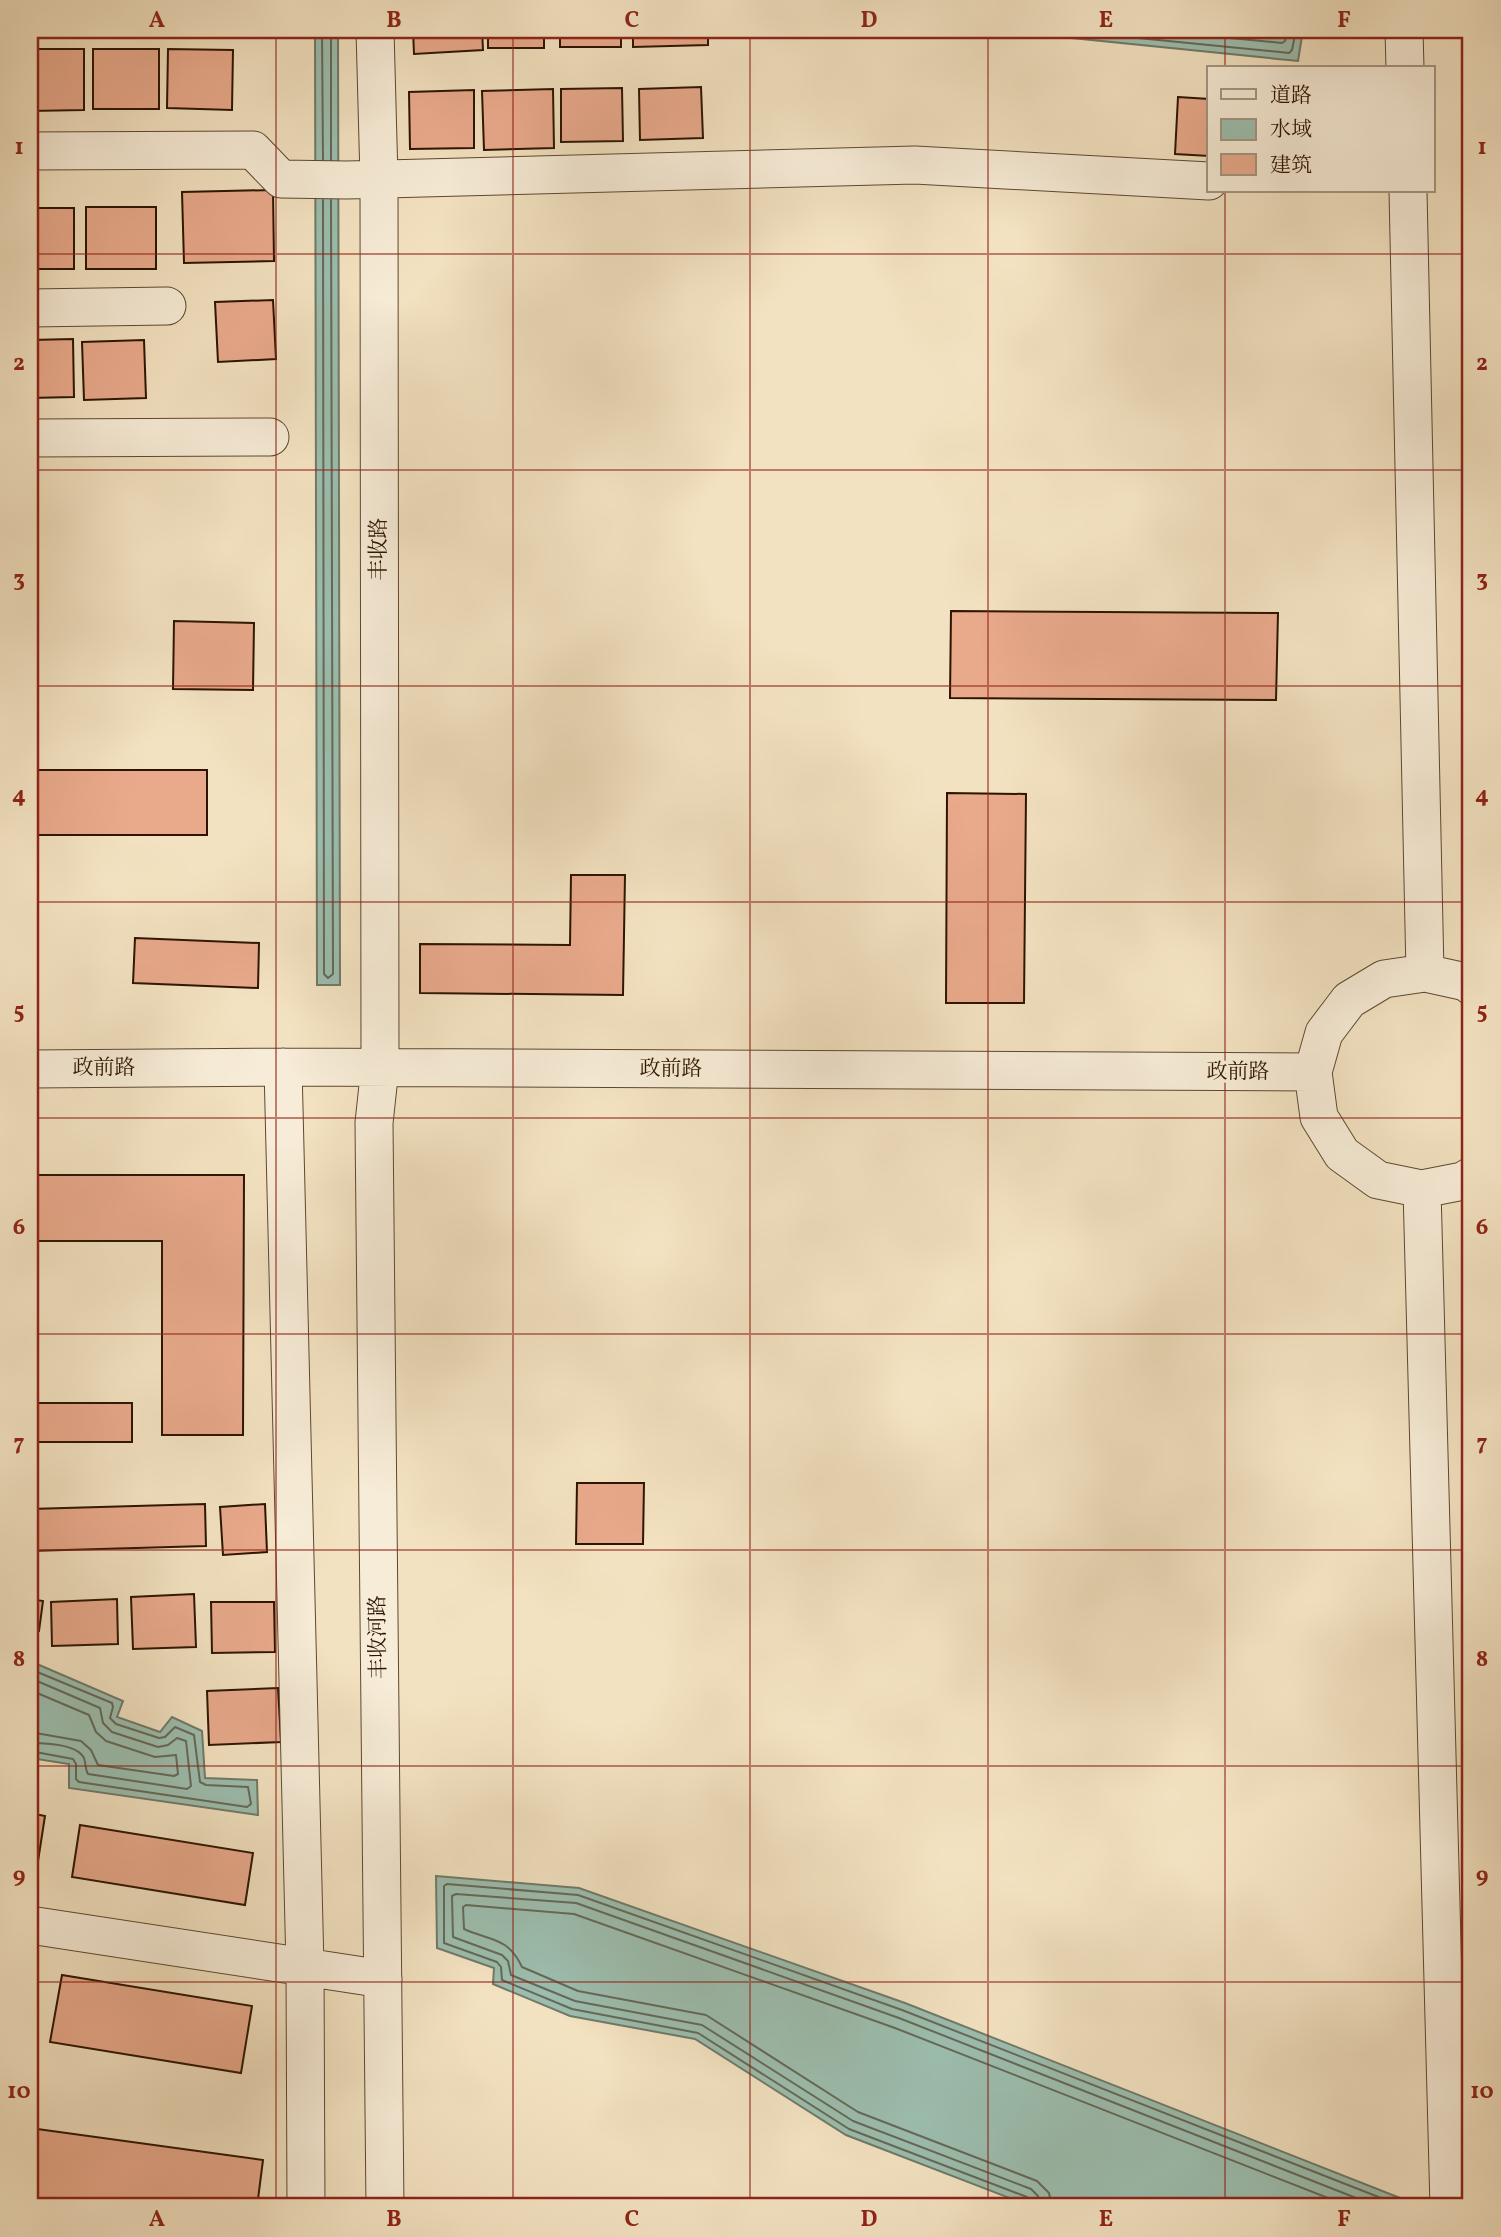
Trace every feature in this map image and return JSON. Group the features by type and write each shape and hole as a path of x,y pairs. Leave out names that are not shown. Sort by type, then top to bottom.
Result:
{"street":[{"name":"丰收路","path":"376,30 363,180 380,1068"},
{"path":"1404,30 1405,66"},
{"path":"30,151 253,149 281,180 915,165 1207,181"},
{"path":"1408,192 1424,972"},
{"path":"30,308 167,306"},
{"path":"30,438 270,437"},
{"path":"1471,986 1466,982 1424,972 1384,979 1349,1000 1324,1033 1313,1073 1319,1117 1342,1154 1378,1180 1422,1189 1462,1181 1471,1175"},
{"path":"283,1067 304,1967 306,2207"},
{"name":"政前路","path":"30,1069 283,1067 1313,1073"},
{"name":"丰收河路","path":"380,1068 374,1136 385,2207"},
{"path":"1422,1189 1449,2207"},
{"path":"30,1925 383,1979"}],"water":[{"path":"315,30 338,30 340,985 317,985"},
{"path":"1034,30 1303,30 1298,61 1033,34"},
{"path":"30,1661 123,1701 117,1717 160,1732 172,1717 202,1731 205,1778 257,1780 258,1815 69,1788 69,1764 30,1758"},
{"path":"436,1876 579,1888 905,2003 1423,2207 1033,2207 846,2135 695,2039 570,2016 493,1984 494,1968 437,1948"}],"building":[{"path":"413,30 482,30 483,50 414,54"},
{"path":"488,30 544,30 544,48 488,48"},
{"path":"560,30 621,30 621,47 560,47"},
{"path":"633,30 708,30 708,45 633,47"},
{"path":"30,49 84,49 84,110 30,111"},
{"path":"93,49 159,49 159,109 93,109"},
{"path":"168,49 233,50 232,110 167,108"},
{"path":"701,87 703,138 640,140 639,89"},
{"path":"622,88 623,141 561,142 561,89"},
{"path":"553,89 554,148 484,150 482,91"},
{"path":"474,90 474,148 410,149 409,92"},
{"path":"1178,97 1207,99 1207,156 1175,154"},
{"path":"273,190 274,261 184,263 182,192"},
{"path":"86,207 156,207 156,269 86,269"},
{"path":"30,208 74,208 74,269 30,269"},
{"path":"273,300 276,359 218,362 215,302"},
{"path":"73,339 74,397 30,398 30,340"},
{"path":"144,340 146,398 84,400 82,342"},
{"path":"951,611 1278,613 1276,700 950,698"},
{"path":"174,621 254,623 253,690 173,689"},
{"path":"30,770 207,770 207,835 30,835"},
{"path":"947,793 1026,794 1024,1003 946,1003"},
{"path":"571,875 625,875 623,995 420,993 420,944 570,945"},
{"path":"135,938 259,943 258,988 133,983"},
{"path":"30,1175 244,1175 243,1435 162,1435 162,1241 30,1241"},
{"path":"30,1403 132,1403 132,1442 30,1442"},
{"path":"577,1483 644,1483 643,1544 576,1544"},
{"path":"205,1504 206,1546 30,1551 30,1509"},
{"path":"265,1504 267,1552 223,1555 220,1507"},
{"path":"194,1594 196,1647 133,1649 131,1597"},
{"path":"30,1599 43,1601 39,1631 30,1630"},
{"path":"117,1599 118,1644 52,1646 51,1602"},
{"path":"211,1602 274,1602 275,1652 212,1653"},
{"path":"278,1688 281,1742 209,1745 207,1691"},
{"path":"30,1813 45,1816 36,1874 30,1873"},
{"path":"80,1825 253,1853 245,1905 72,1877"},
{"path":"62,1975 252,2006 241,2073 50,2042"},
{"path":"30,2128 263,2160 257,2207 83,2207 30,2200"}]}
